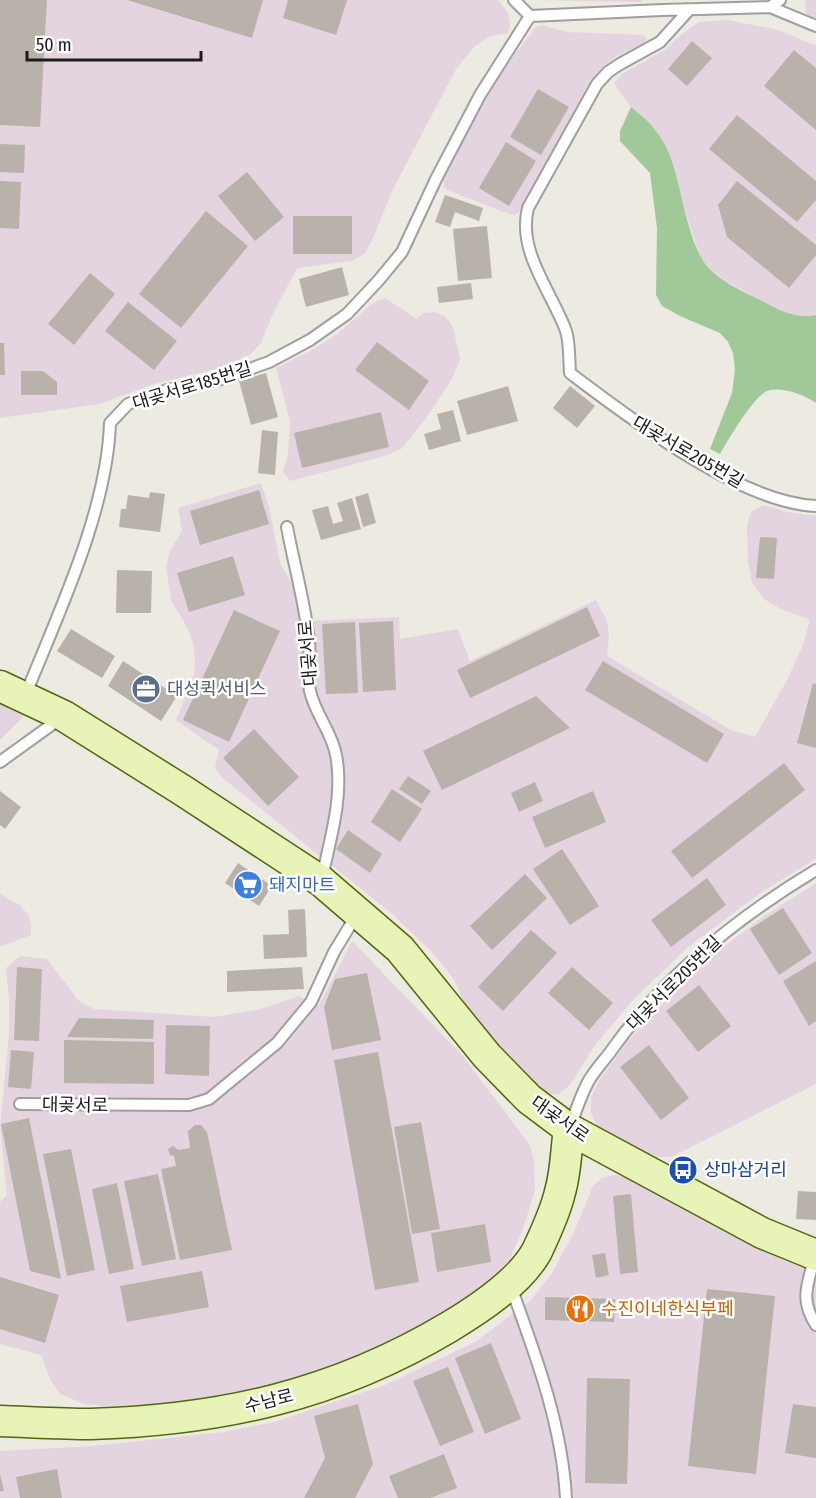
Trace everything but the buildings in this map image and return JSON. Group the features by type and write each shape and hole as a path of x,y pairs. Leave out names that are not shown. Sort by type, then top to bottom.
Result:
{"street":[{"name":"대곶서로","path":"12,691 64,716 321,881 400,949 487,1056 529,1099 569,1129 762,1233 816,1255"},
{"name":"수남로","path":"0,1421 89,1424 160,1420 261,1405 343,1379 426,1341 478,1310 510,1284 536,1252 560,1192 569,1129"}],"lane":[{"path":"514,0 530,16 770,7 816,26"},
{"path":"770,7 780,0"},
{"name":"대곶서로205번길","path":"689,10 660,42 620,64 608,72 597,84 528,208 525,220 532,256 544,288 567,333 570,374 630,419 722,476 765,495 802,505 816,506"},
{"name":"대곶서로185번길","path":"12,691 74,574 99,495 109,449 110,423 128,404 167,390 222,379 270,362 310,340 347,314 402,252 436,179 480,95 530,16"},
{"name":"대곶서로","path":"287,527 309,641 310,692 326,726 336,755 338,788 335,817 321,881"},
{"path":"0,762 64,716"},
{"name":"대곶서로205번길","path":"569,1129 588,1083 626,1029 676,976 727,930 783,890 816,870"},
{"name":"대곶서로","path":"20,1104 164,1106 189,1105 209,1099 277,1043 311,1002 334,952 358,911"},
{"name":"대곶서로","path":"816,1255 806,1290 805,1304 816,1325"},
{"path":"510,1284 539,1362 558,1433 566,1498"}],"shaded area":[{"path":"0,0 498,0 508,12 510,23 508,33 491,36 475,46 456,69 393,189 365,253 352,261 297,268 271,318 261,343 251,354 220,368 154,384 99,404 0,418"},
{"path":"531,0 641,0 641,2"},
{"path":"805,0 816,0 816,21 806,14"},
{"path":"727,20 779,30 816,46 816,315 813,317 796,316 773,307 724,280 708,267 700,256 683,205 644,117 631,107 614,83 622,74 666,49 679,36 699,22"},
{"path":"542,25 567,32 644,35 647,39 644,43 617,56 600,69 586,88 520,211 516,215 509,214 447,190 443,181 468,130 504,68 536,27"},
{"path":"385,298 417,319 424,313 435,312 446,317 453,327 460,359 451,381 424,421 401,449 385,456 290,481 283,471 288,455 290,421 276,368 337,334 373,303"},
{"path":"261,483 269,507 280,563 313,621 399,617 400,639 458,629 470,661 596,600 607,621 609,636 607,656 731,730 755,737 786,682 803,645 810,620 779,608 764,599 752,583 748,561 747,524 752,511 763,505 787,512 816,516 816,859 763,891 687,948 633,1000 595,1045 570,1085 559,1094 546,1094 535,1086 476,1027 453,978 432,952 390,912 220,776 215,767 219,750 176,720 194,675 195,657 188,629 171,600 166,566 170,551 182,531 178,508"},
{"path":"0,702 26,714 0,740"},
{"path":"816,883 816,1084 671,1157 654,1157 598,1128 591,1113 591,1097 600,1079 628,1041 670,996 717,952 764,916"},
{"path":"0,894 18,904 28,914 31,935 0,947"},
{"path":"352,941 462,1055 530,1145 534,1161 535,1189 524,1226 510,1259 490,1282 468,1300 426,1325 360,1358 310,1376 245,1391 166,1404 106,1406 84,1404 60,1394 51,1381 41,1355 0,1344 0,1202 7,1195 0,1127 9,1034 6,968 20,956 47,959 79,1001 94,1009 215,1017 260,1009 299,996 318,1007"},
{"path":"615,1175 632,1179 759,1249 795,1265 816,1271 816,1498 0,1498 0,1451 93,1446 224,1432 274,1422 385,1385 475,1342 530,1301 552,1273 574,1232 593,1186 602,1178"}],"green space":[{"path":"631,107 646,119 665,145 676,173 693,239 706,265 725,282 776,308 796,315 816,315 816,403 793,392 767,391 748,410 720,454 710,449 732,393 735,370 733,353 728,342 720,333 662,306 656,295 657,228 650,173 620,141 620,131"}],"place":[{"name":"대성퀵서비스","path":"146,689"},
{"name":"돼지마트","path":"248,885"},
{"name":"상마삼거리","path":"683,1170"},
{"name":"수진이네한식부페","path":"580,1309"}]}
